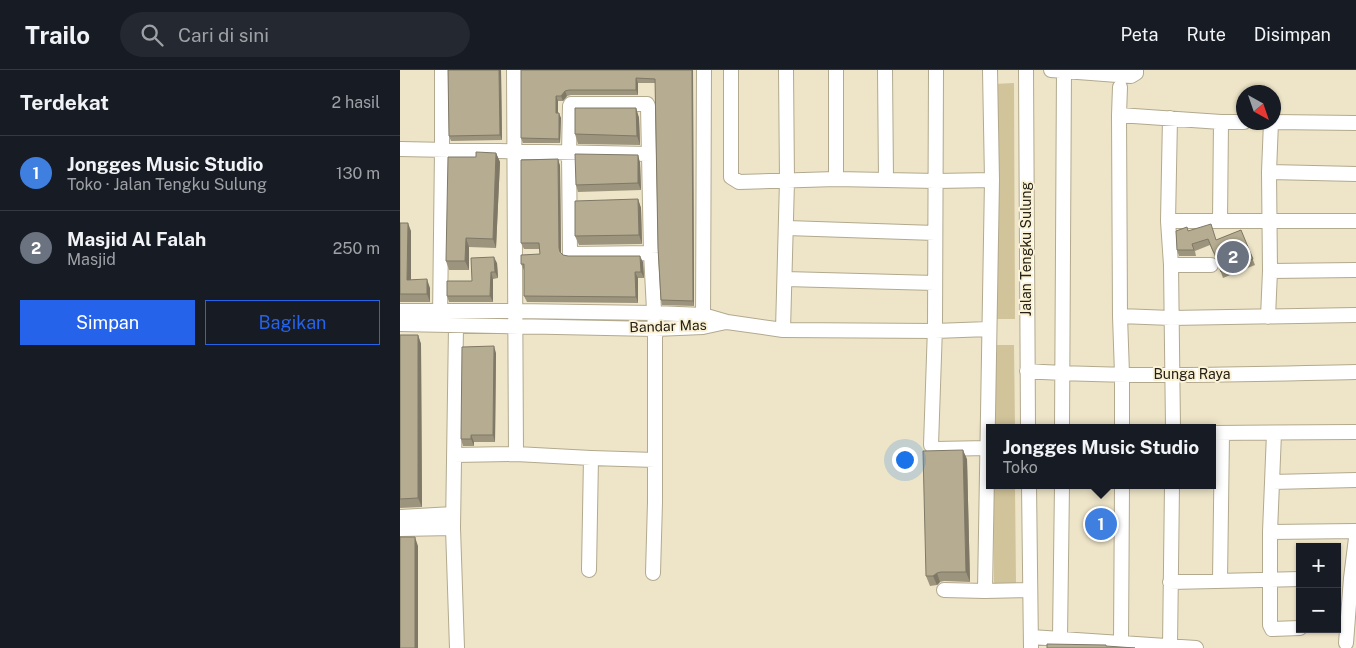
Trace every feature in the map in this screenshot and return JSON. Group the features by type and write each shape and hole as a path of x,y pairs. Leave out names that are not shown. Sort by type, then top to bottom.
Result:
{"street":[{"path":"440,319 442,70"},
{"path":"514,70 516,454"},
{"path":"703,321 704,70"},
{"path":"731,70 731,178 739,182 836,178 936,181 992,180"},
{"path":"783,330 787,228 786,70"},
{"path":"836,70 836,178"},
{"path":"886,70 886,180"},
{"path":"936,70 935,331 931,445 935,449 986,448"},
{"path":"988,424 992,180 990,70"},
{"name":"Jalan Tengku Sulung","path":"1026,70 1028,424"},
{"path":"1062,424 1060,70 1131,76 1136,74 1136,70"},
{"path":"1120,87 1122,424"},
{"path":"651,253 570,254 568,153 571,104 647,104 649,154 646,199 651,253 655,329 653,574"},
{"path":"1119,115 1236,122"},
{"path":"1170,118 1168,221 1171,265 1173,424"},
{"path":"1220,221 1221,122"},
{"path":"1281,122 1356,123"},
{"path":"1268,317 1270,271 1268,172 1271,130"},
{"path":"400,149 649,154"},
{"path":"1268,172 1356,174"},
{"path":"569,201 587,201"},
{"path":"1168,221 1356,221"},
{"path":"787,228 935,233"},
{"path":"1171,265 1211,265"},
{"path":"1270,271 1356,270"},
{"path":"785,279 935,283"},
{"name":"Bandar Mas","path":"400,311 440,319 456,326 655,329 703,321"},
{"name":"Bandar Mas","path":"400,324 516,311 654,313 703,321 727,322 783,330 935,331 989,329"},
{"path":"1120,316 1172,318 1356,315"},
{"path":"456,326 453,521 457,648"},
{"name":"Bunga Raya","path":"1027,371 1122,374 1356,372"},
{"path":"1220,581 1217,433 1356,432"},
{"path":"1274,433 1270,532 1270,627 1272,629 1296,628"},
{"path":"454,455 516,454 655,460"},
{"path":"589,570 591,458"},
{"path":"1272,482 1356,480"},
{"path":"985,591 987,489"},
{"path":"1029,489 1031,642 1060,638 1196,648"},
{"path":"1060,638 1062,489"},
{"path":"1121,643 1122,489"},
{"path":"1170,647 1172,489"},
{"path":"400,517 453,521"},
{"path":"400,529 453,521"},
{"path":"1270,532 1356,530"},
{"path":"1346,643 1342,626 1344,578 1356,538"},
{"path":"1170,582 1296,579"},
{"path":"944,590 1030,590"}],"shaded area":[{"path":"1014,83 1015,319 995,319 994,84"},
{"path":"992,345 1014,345 1015,424 993,424"},
{"path":"994,489 1015,489 1016,583 994,583"}],"building":[{"path":"448,70 499,70 500,135 449,136"},
{"path":"521,70 692,70 693,301 661,300 658,248 655,79 636,78 636,90 565,91 561,96 556,96 556,113 559,113 559,139 521,138"},
{"path":"575,108 636,108 637,136 575,134"},
{"path":"476,152 496,153 493,239 466,238 465,261 446,261 448,157 476,157"},
{"path":"575,154 638,155 638,183 576,185"},
{"path":"558,159 560,252 568,256 640,256 641,272 635,272 636,297 524,296 524,264 521,264 521,255 540,254 539,243 521,243 521,160"},
{"path":"638,199 639,235 575,236 575,201"},
{"path":"400,223 408,223 407,280 427,279 427,294 400,294"},
{"path":"1211,224 1216,240 1241,230 1253,259 1221,272 1216,255 1208,239 1192,244 1194,250 1177,250 1176,231 1187,227 1188,231"},
{"path":"494,257 495,272 491,272 490,296 447,296 447,281 472,281 471,258"},
{"path":"400,335 418,335 418,498 400,499"},
{"path":"494,346 493,435 471,435 471,439 461,439 462,347"},
{"path":"963,450 966,572 941,572 933,576 926,576 923,451"},
{"path":"400,537 415,537 415,648 400,648"},
{"path":"1047,644 1106,645 1135,648 1047,648"}],"place":[{"name":"Masjid Al Falah","path":"1233,257"},
{"name":"Jongges Music Studio","path":"1101,524"}]}
